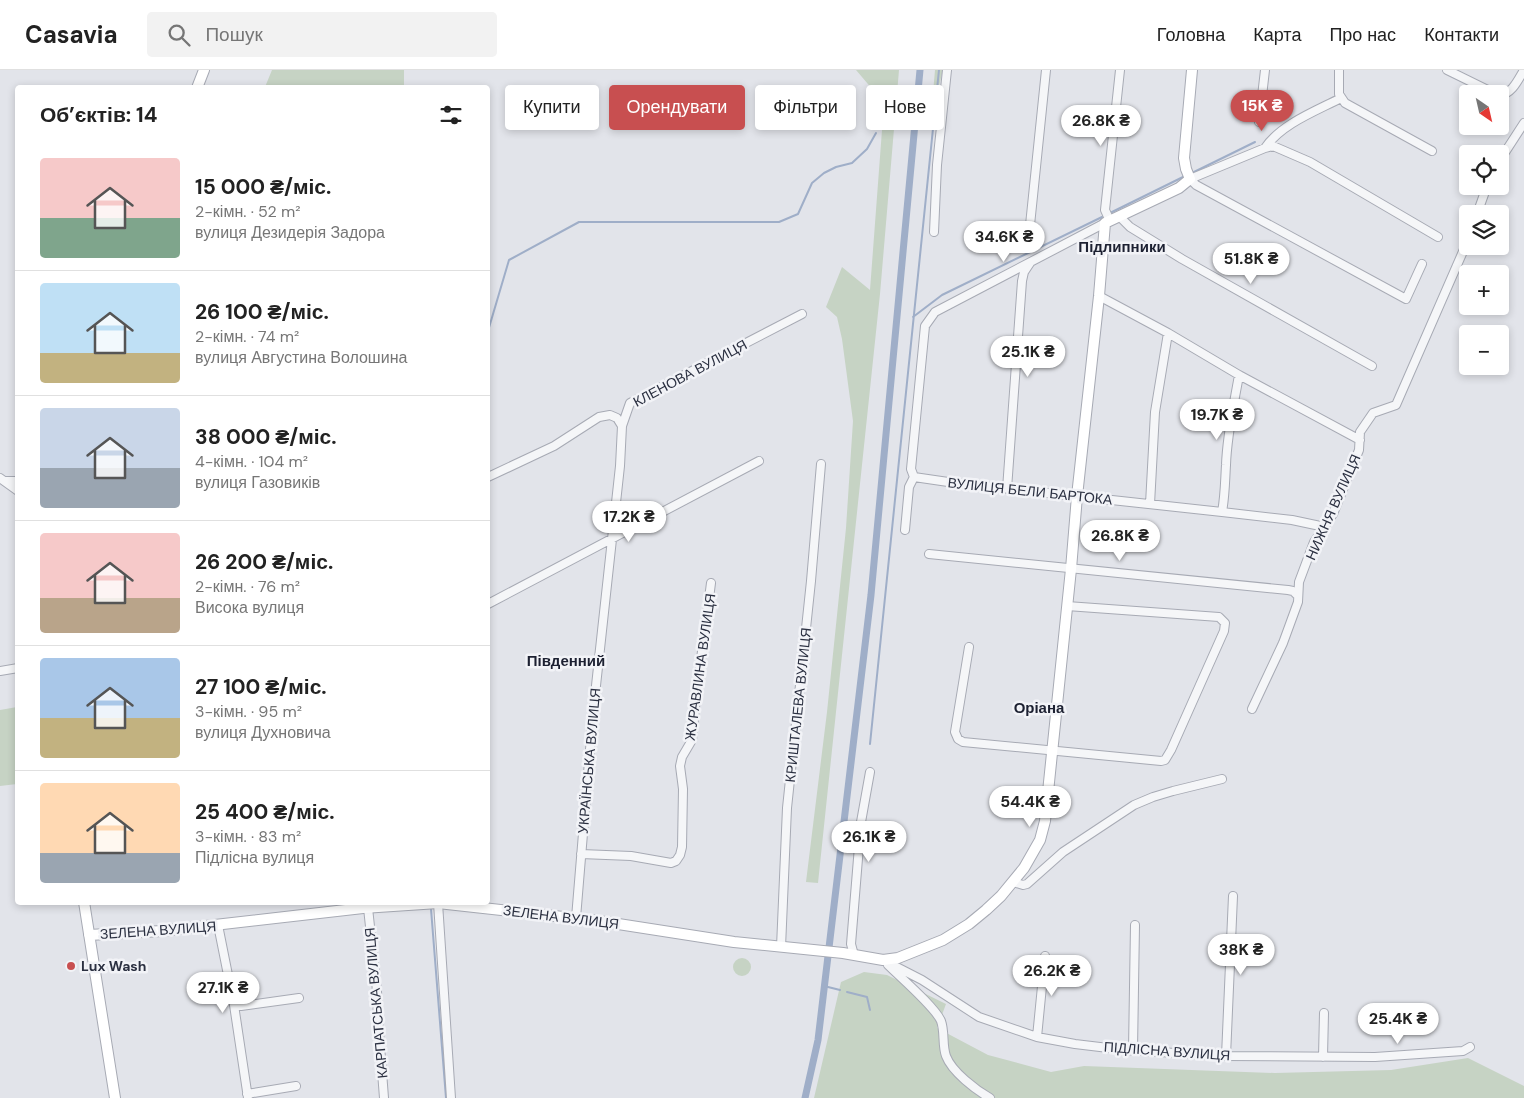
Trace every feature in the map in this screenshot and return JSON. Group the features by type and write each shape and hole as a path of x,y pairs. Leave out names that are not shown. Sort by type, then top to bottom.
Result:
{"street":[{"path":"198,85 204,70"},
{"path":"934,232 937,165 947,70"},
{"path":"1030,225 1046,70"},
{"path":"1120,70 1105,210 1111,220 1130,227 1182,259 1372,366"},
{"path":"1192,70 1184,158 1190,179 1196,185 1406,299 1422,264"},
{"path":"1259,122 1265,70"},
{"path":"1339,70 1338,89 1345,103 1432,151"},
{"path":"1447,70 1478,85"},
{"path":"1509,92 1524,70"},
{"path":"1265,148 1278,134 1341,98"},
{"path":"1509,146 1524,123"},
{"path":"905,530 908,487 914,477 912,469 925,326 935,312 1111,220 1179,188 1190,179 1273,146 1310,162 1438,236"},
{"path":"883,960 913,952 953,934 986,910 1013,882 1033,854 1040,840 1045,821 1053,751 1077,496 1099,296 1111,220"},
{"name":"НИЖНЯ ВУЛИЦЯ","path":"1252,709 1283,643 1298,602 1298,582 1314,542 1333,514 1359,450 1360,432 1372,412 1396,405 1461,255"},
{"path":"1007,489 1022,281 1024,272 1031,262"},
{"path":"1099,296 1168,332 1239,374 1360,440"},
{"name":"КЛЕНОВА ВУЛИЦЯ","path":"622,426 630,403 802,314"},
{"path":"1150,504 1155,412 1168,332"},
{"path":"1222,512 1231,421 1239,374"},
{"path":"490,476 554,446 599,416 610,415 617,418 622,426"},
{"name":"УКРАЇНСЬКА ВУЛИЦЯ","path":"576,918 592,721 620,466 622,426"},
{"path":"490,603 759,461"},
{"name":"КРИШТАЛЕВА ВУЛИЦЯ","path":"781,947 787,808 811,581 821,464"},
{"name":"ВУЛИЦЯ БЕЛИ БАРТОКА","path":"914,477 1292,520 1325,527"},
{"path":"2,479 15,481"},
{"path":"2,479 15,489"},
{"path":"929,554 1288,590 1293,591 1297,595"},
{"name":"ЖУРАВЛИНА ВУЛИЦЯ","path":"581,854 630,856 671,863 676,861 680,855 683,839 684,790 680,766 682,757 692,740 711,583"},
{"path":"969,647 955,732 958,739 963,742 1165,760 1225,626 1222,619 1219,617 1067,606"},
{"path":"0,672 15,669"},
{"path":"848,954 852,944 862,822 870,772"},
{"path":"1013,882 1023,885 1027,884 1063,852 1144,800 1222,779"},
{"path":"1226,1056 1233,896"},
{"path":"84,905 115,1098"},
{"name":"ЗЕЛЕНА ВУЛИЦЯ","path":"89,935 162,931 364,906 386,905"},
{"path":"431,905 451,1098"},
{"name":"ЗЕЛЕНА ВУЛИЦЯ","path":"450,905 632,925 734,942 848,954 883,960"},
{"name":"КАРПАТСЬКА ВУЛИЦЯ","path":"364,906 377,991 384,1098"},
{"path":"218,925 234,1005 248,1096 296,1086"},
{"path":"1133,1050 1134,925"},
{"path":"1037,1037 1045,956"},
{"path":"883,960 935,1012 941,1022 946,1056 957,1072 990,1098"},
{"name":"ПІДЛІСНА ВУЛИЦЯ","path":"883,960 922,980 979,1017 1037,1037 1075,1044 1226,1056 1323,1057 1413,1055 1463,1051 1470,1047"},
{"path":"234,1005 241,1006 299,998"},
{"path":"1323,1057 1324,1013"}],"green space":[{"path":"272,70 404,70 404,85 266,85"},
{"path":"856,70 899,70 898,85 869,85"},
{"path":"935,70 943,70 939,85 934,85"},
{"path":"882,130 894,130 880,294 818,883 806,882 827,712 846,528 853,421 842,339 837,317 826,307 842,267 870,290"},
{"path":"15,707 15,784 0,786 0,710"},
{"path":"738,958 746,958 751,963 749,974 738,976 733,971 733,963"},
{"path":"864,972 887,975 946,1004 937,1028 988,1055 1051,1072 1084,1066 1275,1073 1391,1070 1468,1058 1524,1086 1524,1098 814,1098 841,982"}],"waterway":[{"path":"805,1098 818,1040 871,595 920,70"},
{"path":"870,744 939,70"},
{"path":"490,324 509,260 579,222 779,222 798,214 812,183 824,173 836,167 852,163 867,149 876,133"},
{"path":"1194,172 1255,142"},
{"path":"1112,212 1183,177"},
{"path":"913,317 942,295 1102,217"},
{"path":"431,909 446,1098"},
{"path":"824,986 840,990"},
{"path":"847,992 867,997 870,1010"}],"place":[{"name":"Lux Wash","path":"71,966"}],"district":[{"name":"Підлипники","path":"1122,247"},
{"name":"Південний","path":"566,661"},
{"name":"Оріана","path":"1039,708"}]}
